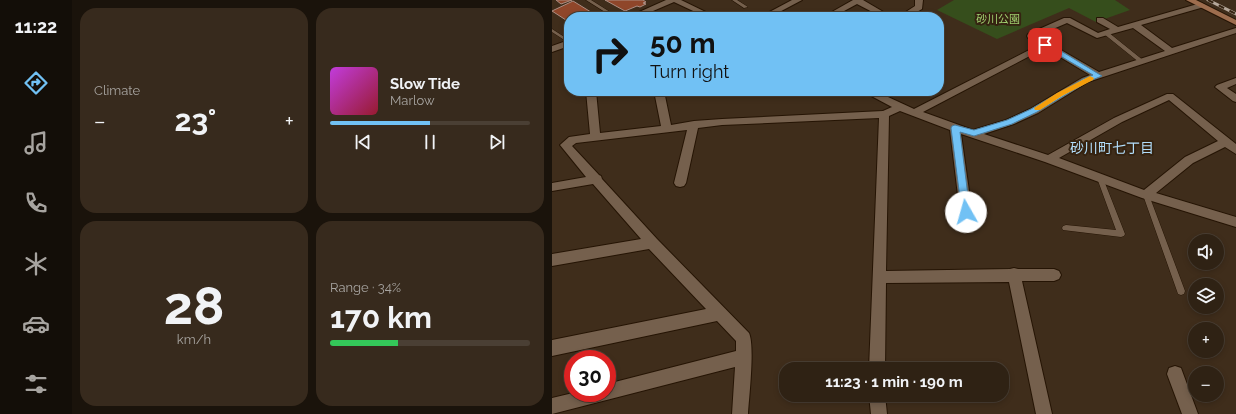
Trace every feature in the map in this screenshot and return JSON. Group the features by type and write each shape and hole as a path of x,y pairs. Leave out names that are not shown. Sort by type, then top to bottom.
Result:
{"street":[{"path":"645,12 674,0 701,12"},
{"path":"774,12 798,0"},
{"path":"910,12 919,7 918,1 920,0"},
{"path":"1190,0 1236,23"},
{"path":"837,12 858,1 879,12"},
{"path":"1098,76 1031,36 1067,20 1097,36 1201,5"},
{"path":"1100,20 1117,30"},
{"path":"1135,25 1172,52"},
{"path":"974,133 1010,122 1034,111 1079,84 1098,76 1236,30"},
{"path":"552,49 564,45"},
{"path":"915,112 1045,45"},
{"path":"1236,81 1220,87 1236,99"},
{"path":"591,96 595,137"},
{"path":"660,96 666,127"},
{"path":"877,96 900,107 955,128 1050,159 1146,195 1236,222"},
{"path":"1050,159 1118,120 1170,96 1236,150"},
{"path":"740,414 744,338 652,243 597,179 565,145 573,140 666,127 694,124 884,114 900,107"},
{"path":"877,362 884,114"},
{"path":"680,183 694,124"},
{"path":"955,128 966,212"},
{"path":"1146,195 1189,160 1226,142"},
{"path":"552,187 597,179"},
{"path":"552,260 652,243"},
{"path":"879,277 1014,274 1054,275"},
{"path":"1014,274 1044,414"},
{"path":"552,348 721,313"},
{"path":"616,390 744,357"},
{"path":"1175,374 1190,414"},
{"path":"552,406 568,402"},
{"path":"878,402 879,414"}],"lane":[{"path":"588,0 608,12"},
{"path":"734,0 746,7"},
{"path":"552,30 564,39"},
{"path":"1106,33 1142,62"},
{"path":"1066,228 1121,234 1100,178"},
{"path":"1146,195 1181,291"}],"green space":[{"name":"砂川公園","path":"954,0 1115,0 1130,10 1096,22 1069,8 997,39 944,13 944,12 937,10"}],"building":[{"path":"556,0 572,0 561,4"},
{"path":"605,0 643,0 646,2 643,3 646,4 625,11"},
{"path":"573,1 591,12 564,12 564,19 552,11"}],"railway":[{"path":"1208,0 1236,14"}],"slow traffic":[{"path":"1038,108 1090,78"}],"district":[{"name":"砂川町七丁目","path":"1112,148"}],"route":[{"path":"966,212 955,128 974,133 1010,122 1034,111 1085,80 1098,76 1045,45"}]}
